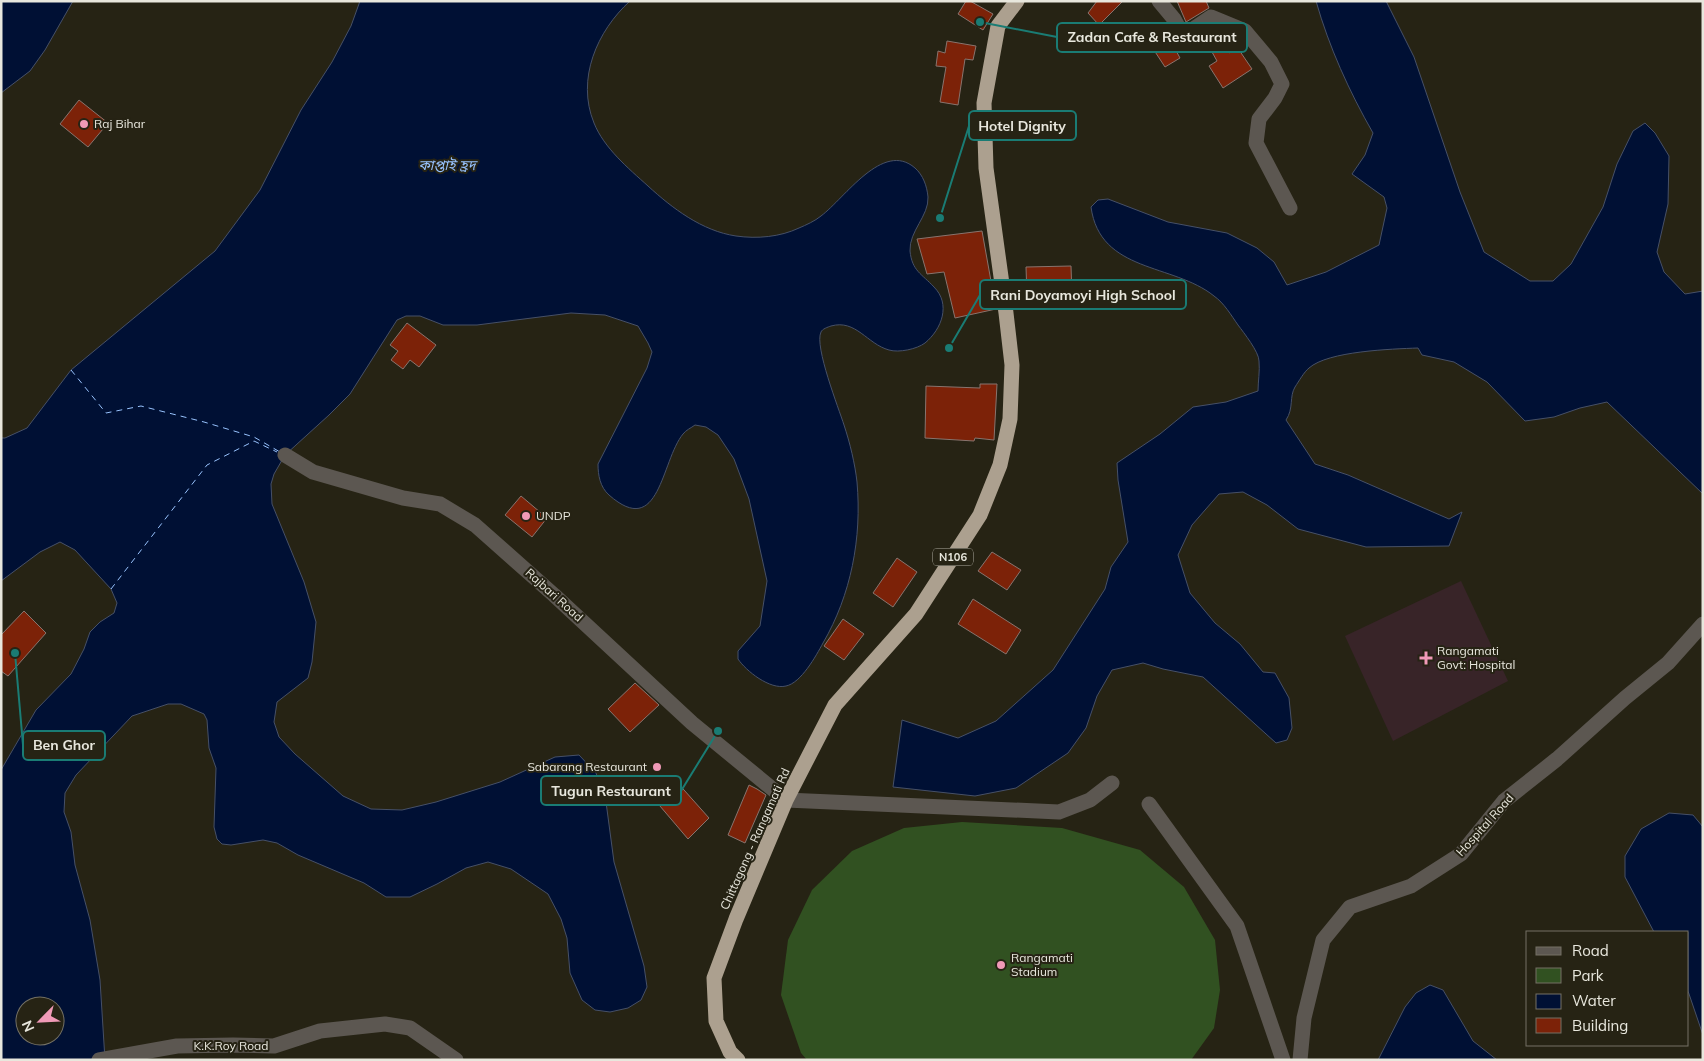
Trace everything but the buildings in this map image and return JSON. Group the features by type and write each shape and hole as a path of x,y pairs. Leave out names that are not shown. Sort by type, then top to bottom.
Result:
{"highway":[{"name":"Chittagong - Rangamati Rd","path":"738,1060 730,1052 716,1021 714,978 736,919 762,862 786,800 834,705 916,614 980,515 1000,465 1010,420 1012,365 986,168 984,103 998,26 1017,1"}],"street":[{"path":"1159,1 1174,18 1183,36 1211,17 1245,32 1271,62 1282,84 1275,98 1259,119 1256,143 1290,208"},
{"name":"Rajbari Road","path":"285,455 313,472 403,498 440,504 475,525 554,595 692,723 786,800"},
{"name":"Hospital Road","path":"1300,1060 1304,1018 1323,940 1350,907 1411,886 1461,854 1504,801 1557,759 1625,698 1668,663 1703,624"},
{"path":"786,800 1059,812 1090,800 1112,783"},
{"path":"1149,804 1237,926 1283,1060"},
{"name":"K.K.Roy Road","path":"99,1060 177,1046 274,1046 320,1031 385,1024 410,1028 456,1060"}],"shaded area":[{"name":"Rangamati Govt: Hospital","path":"1461,581 1508,681 1393,741 1345,636"}],"green space":[{"name":"Rangamati Stadium","path":"962,822 1062,828 1140,850 1184,887 1215,940 1220,990 1214,1028 1191,1060 807,1060 801,1053 781,995 788,940 812,890 852,851 904,828"}],"water":[{"path":"1,1 73,1 45,50 30,71 1,93"},
{"name":"কাপ্তাই হ্রদ","path":"360,1 630,1 618,13 599,41 589,73 587,90 589,106 598,132 617,157 657,194 688,217 723,233 752,237 784,233 810,223 831,208 865,175 878,166 890,161 903,161 918,171 927,189 927,204 913,237 910,251 915,268 934,287 942,301 943,308 940,324 925,343 903,351 893,351 881,347 848,326 831,326 821,332 821,350 824,363 846,432 855,468 858,503 856,545 847,586 833,625 808,668 797,680 786,686 773,685 766,682 752,674 738,659 738,651 760,626 767,581 749,499 734,459 718,435 706,427 695,425 684,433 676,446 657,492 649,503 639,508 626,506 609,495 602,485 598,464 647,368 652,352 638,326 605,315 571,313 477,325 443,325 420,316 406,316 397,320 350,394 285,455 274,474 271,484 272,504 304,582 316,622 312,662 308,678 277,702 274,722 279,737 295,754 343,796 371,809 402,810 436,802 500,782 555,757 579,755 596,773 606,802 614,862 644,966 647,987 641,1000 628,1008 610,1012 595,1010 582,1000 570,973 567,938 561,919 548,894 511,869 488,862 466,868 410,897 386,897 364,883 298,855 277,843 263,840 231,845 222,844 217,839 214,827 216,768 209,748 207,720 204,714 181,704 168,704 132,716 76,775 65,793 64,812 71,832 75,865 90,920 100,980 105,1060 1,1060 1,770 36,710 71,674 84,649 90,632 100,622 114,613 117,603 111,589 75,550 60,542 40,552 1,581 1,438 27,428 71,370 215,251 260,190 301,110 332,62 351,26"},
{"path":"1316,1 1386,1 1414,57 1460,192 1484,252 1530,281 1553,281 1571,264 1603,207 1617,164 1633,131 1645,123 1655,133 1669,156 1668,204 1657,252 1664,272 1685,294 1703,291 1703,494 1607,402 1580,408 1554,417 1525,421 1487,382 1454,362 1422,355 1418,348 1345,354 1318,362 1303,374 1295,387 1286,420 1315,464 1348,475 1449,519 1462,512 1449,546 1366,547 1298,529 1267,505 1243,492 1219,494 1192,525 1178,555 1190,593 1215,623 1240,644 1263,672 1275,673 1289,698 1292,728 1287,740 1276,743 1203,677 1143,663 1112,670 1097,696 1086,728 1068,753 1016,788 975,796 893,787 902,720 958,738 996,721 1053,670 1105,589 1111,567 1128,542 1117,463 1160,434 1193,407 1226,402 1258,391 1259,365 1257,353 1221,302 1197,285 1140,264 1123,255 1108,244 1097,228 1091,207 1098,200 1108,199 1168,222 1227,233 1257,248 1274,262 1287,285 1326,272 1379,245 1387,208 1384,197 1352,174 1365,155 1373,133 1340,68"},
{"path":"1669,813 1693,815 1703,827 1703,1035 1689,994 1689,931 1653,931 1625,877 1625,856 1641,829"},
{"path":"1430,985 1443,990 1473,1041 1497,1060 1378,1060 1405,1007 1416,993"}],"ferry route":[{"path":"71,370 106,413 141,406 254,437 280,452"},
{"path":"111,589 207,465 254,441 277,452"}],"place":[{"name":"Zadan Cafe & Restaurant","path":"980,22"},
{"name":"Raj Bihar","path":"84,124"},
{"name":"Hotel Dignity","path":"940,218"},
{"name":"Rani Doyamoyi High School","path":"949,348"},
{"name":"UNDP","path":"526,516"},
{"name":"Ben Ghor","path":"15,653"},
{"name":"Rangamati Govt: Hospital","path":"1426,658"},
{"name":"Tugun Restaurant","path":"718,731"},
{"name":"Sabarang Restaurant","path":"657,767"},
{"name":"Rangamati Stadium","path":"1001,965"}]}
